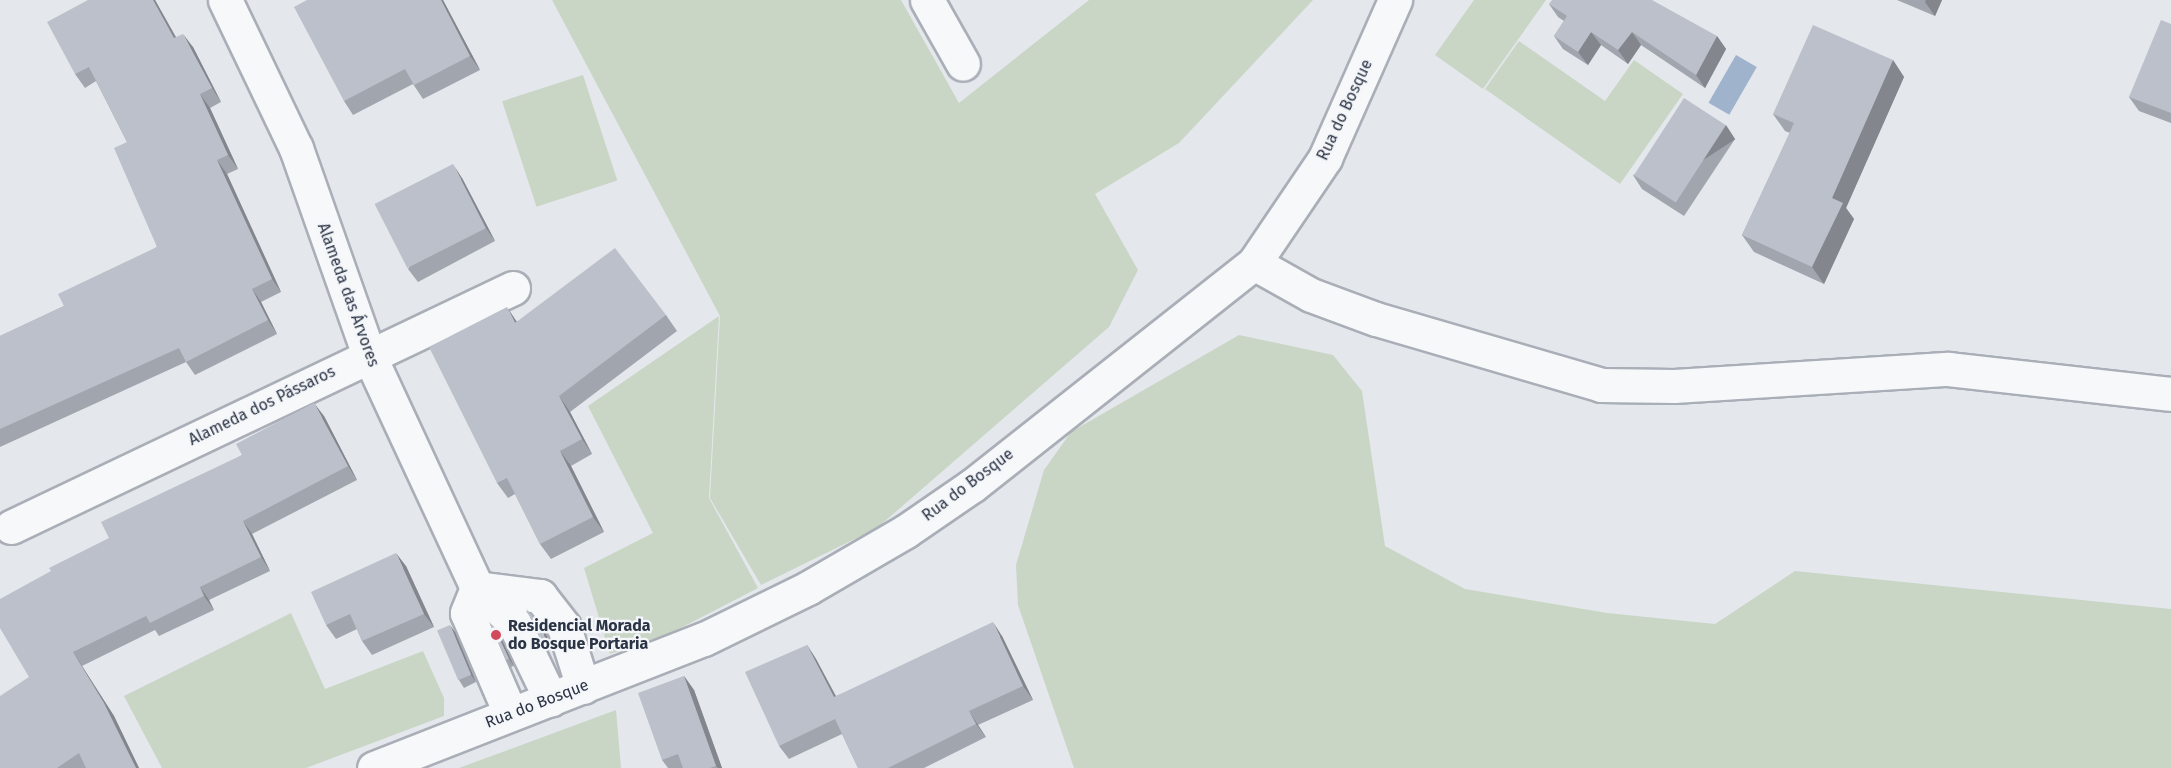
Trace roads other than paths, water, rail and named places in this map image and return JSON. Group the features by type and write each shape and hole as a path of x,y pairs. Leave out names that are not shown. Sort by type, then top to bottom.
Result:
{"street":[{"name":"Alameda das Árvores","path":"225,0 296,148 369,355 477,588 514,624 550,700"},
{"path":"927,0 963,64"},
{"name":"Rua do Bosque","path":"374,768 704,639 808,588 906,531 973,485 1254,263 1325,158 1395,0"},
{"path":"1254,263 1311,295 1376,319 1602,385 1674,386 1948,369 2171,394"},
{"name":"Alameda dos Pássaros","path":"11,527 513,288"},
{"path":"510,713 467,613 477,588 540,597 564,627 583,687"}],"water":[{"path":"1736,55 1757,67 1729,115 1708,103"}],"place":[{"name":"Residencial Morada do Bosque Portaria","path":"496,635"}]}
